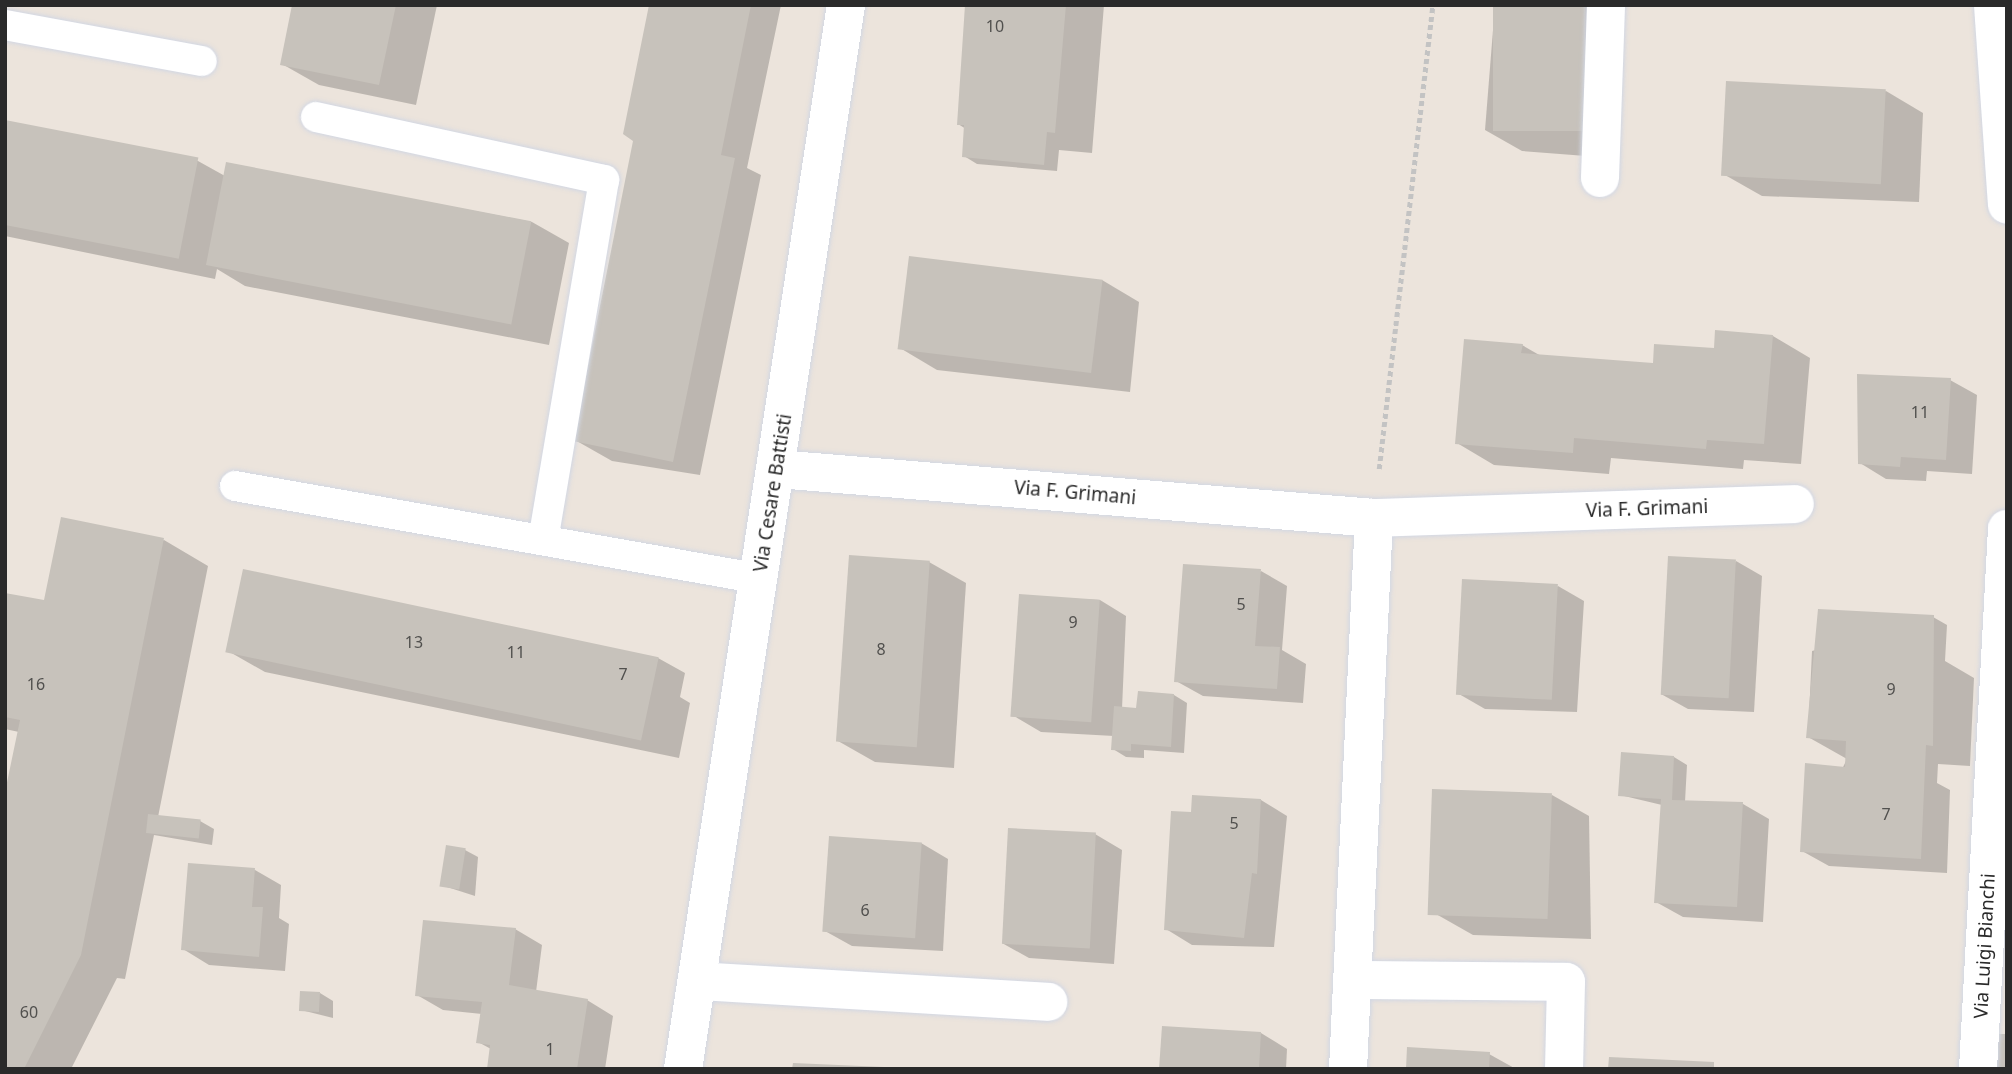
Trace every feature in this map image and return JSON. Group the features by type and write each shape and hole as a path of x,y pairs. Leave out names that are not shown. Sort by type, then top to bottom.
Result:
{"street":[{"name":"Via Cesare Battisti","path":"683,1069 761,579 846,5"},
{"path":"1600,178 1606,5"},
{"path":"1993,5 2007,205"},
{"name":"Via F. Grimani","path":"777,469 1374,518 1795,504"},
{"path":"1348,1069 1374,518"},
{"name":"Via Luigi Bianchi","path":"1979,1069 2007,529"},
{"path":"1354,980 1566,982 1564,1069"},
{"path":"698,981 1048,1002"}],"lane":[{"path":"5,25 202,61"},
{"path":"316,117 604,180 543,540"},
{"path":"235,486 761,579"}],"path":[{"path":"1374,518 1433,5"}],"building":[{"path":"292,5 396,5 379,85 280,65"},
{"path":"649,5 751,5 721,155 735,158 673,462 573,441 633,141 623,134"},
{"path":"965,5 1066,5 1055,133 1047,132 1044,165 962,157 964,125 957,125"},
{"path":"1493,5 1585,5 1585,131 1493,131"},
{"path":"1726,81 1886,89 1881,184 1721,176"},
{"path":"5,120 198,158 179,259 5,225"},
{"path":"226,162 531,221 511,324 206,265"},
{"path":"909,256 1103,280 1091,373 898,349"},
{"path":"1715,330 1773,335 1764,444 1707,440 1706,449 1574,438 1573,453 1455,444 1464,339 1523,344 1521,353 1653,363 1654,344 1714,348"},
{"path":"1857,374 1951,378 1946,460 1901,457 1900,467 1858,464"},
{"path":"61,517 164,538 81,955 24,1069 5,1069 5,792 20,720 5,717 5,593 44,600"},
{"path":"849,555 930,561 917,747 836,742"},
{"path":"1668,556 1736,560 1729,698 1661,695"},
{"path":"1183,564 1261,569 1255,646 1280,647 1277,689 1174,682"},
{"path":"243,569 659,657 641,741 225,652"},
{"path":"1462,579 1558,584 1552,700 1456,695"},
{"path":"1019,594 1100,600 1091,722 1010,717"},
{"path":"1818,609 1934,615 1933,746 1926,745 1921,859 1800,852 1805,763 1845,767 1846,741 1806,738"},
{"path":"1138,691 1174,694 1171,747 1131,744 1131,751 1111,750 1114,706 1136,708"},
{"path":"1621,752 1674,756 1672,800 1743,802 1737,907 1654,903 1661,799 1618,796"},
{"path":"1432,789 1552,793 1548,919 1428,915"},
{"path":"1192,795 1261,799 1257,874 1252,873 1244,938 1164,930 1171,811 1191,812"},
{"path":"148,814 201,820 199,838 146,833"},
{"path":"1008,828 1096,833 1090,948 1002,944"},
{"path":"829,836 922,842 915,938 822,932"},
{"path":"446,845 466,848 459,890 439,886"},
{"path":"188,863 255,868 252,907 263,907 259,957 181,950"},
{"path":"423,920 516,928 509,985 588,999 577,1069 487,1069 490,1045 476,1043 482,1002 415,996"},
{"path":"300,991 320,992 319,1012 299,1011"},
{"path":"1162,1026 1261,1032 1259,1069 1159,1069"},
{"path":"1989,1034 2007,1034 2007,1069 1989,1069"},
{"path":"1407,1047 1490,1052 1489,1069 1406,1069"},
{"path":"1609,1057 1714,1062 1714,1069 1608,1069"},
{"path":"793,1063 884,1067 884,1069 792,1069"}]}
